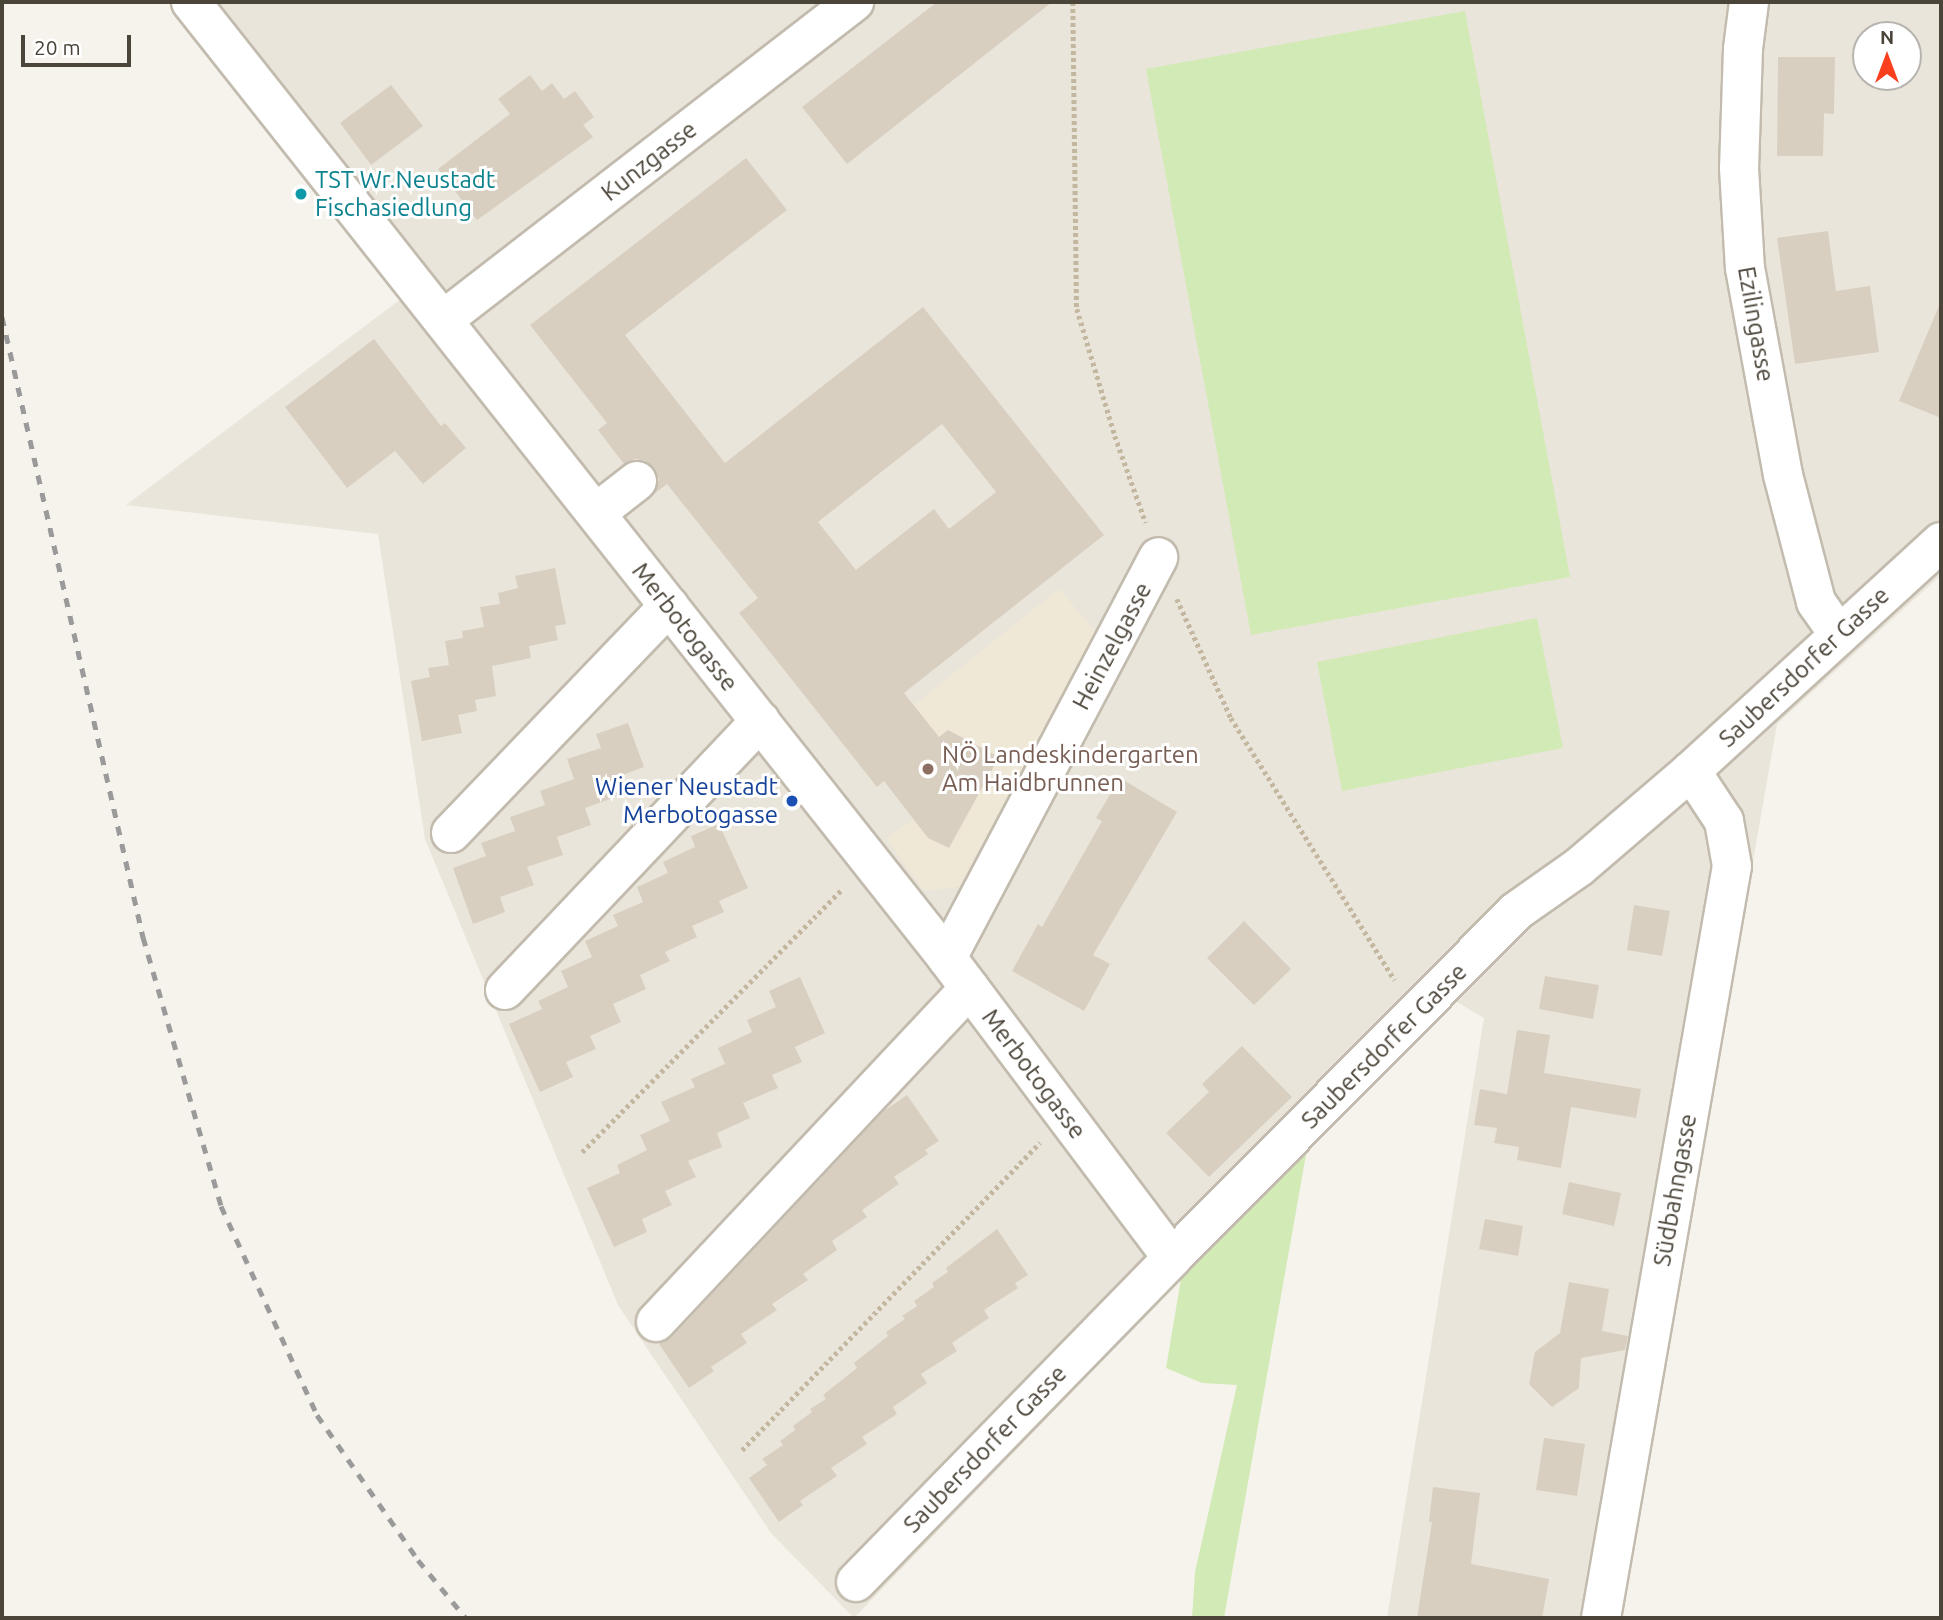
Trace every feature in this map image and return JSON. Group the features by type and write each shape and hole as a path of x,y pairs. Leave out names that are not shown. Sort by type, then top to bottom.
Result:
{"street":[{"name":"Merbotogasse","path":"191,2 947,958 1172,1258"},
{"name":"Kunzgasse","path":"443,320 854,2"},
{"name":"Ezilingasse","path":"1749,2 1743,49 1739,168 1745,268 1783,475 1816,602 1838,634"},
{"path":"596,513 637,481"},
{"name":"Saubersdorfer Gasse","path":"856,1582 1515,912 1579,867 1691,771 1941,542"},
{"name":"Heinzelgasse","path":"947,958 1158,558"},
{"path":"451,833 669,606"},
{"path":"505,990 760,721"},
{"name":"Südbahngasse","path":"1601,1618 1732,866 1724,821 1691,771"},
{"path":"656,1322 970,988"}],"path":[{"path":"582,1152 870,860"},
{"path":"741,1450 1066,1117"}],"shaded area":[{"path":"173,2 1941,2 1941,575 1777,724 1620,1618 1387,1618 1484,1018 1457,1002 1307,1149 854,1618 771,1533 618,1305 425,839 378,534 126,505 401,299 177,13"},
{"path":"1059,589 1096,632 959,887 924,891 886,838 914,819 885,781 877,787 837,737 900,687 914,705"}],"green space":[{"path":"1465,11 1570,577 1251,635 1146,69"},
{"path":"1537,618 1563,748 1342,791 1317,662"},
{"path":"1307,1149 1224,1618 1192,1618 1195,1572 1237,1385 1202,1383 1166,1368 1181,1279"}],"building":[{"path":"937,2 1052,2 847,164 802,107"},
{"path":"1778,57 1835,57 1834,114 1824,113 1823,156 1777,156"},
{"path":"530,75 542,91 552,83 564,99 575,91 594,117 583,125 593,137 477,220 438,169 510,114 498,99"},
{"path":"391,85 423,126 371,165 340,123"},
{"path":"746,158 787,210 625,335 725,463 923,307 1104,535 904,693 939,737 948,730 999,757 949,848 928,838 884,781 877,787 739,613 758,598 667,484 654,494 659,479 654,467 646,461 635,459 624,464 598,430 607,423 530,325","holes":["942,424 996,492 949,529 934,509 856,570 818,522"]},
{"path":"1828,231 1836,291 1870,286 1879,352 1795,364 1777,238"},
{"path":"1941,301 1941,418 1899,401"},
{"path":"374,339 441,426 445,423 466,448 423,484 395,451 347,488 285,407"},
{"path":"555,568 566,624 555,626 558,640 529,646 531,658 492,666 496,696 475,700 477,711 458,715 462,733 422,741 411,681 430,677 428,668 449,665 445,641 463,638 462,631 484,627 480,607 500,604 498,593 518,588 515,576"},
{"path":"628,723 644,767 612,779 618,796 585,808 591,825 557,837 563,855 527,867 534,885 500,897 505,912 473,924 453,868 486,856 481,843 515,831 510,817 545,805 540,791 574,779 567,759 601,748 596,734"},
{"path":"1120,778 1177,812 1093,955 1110,964 1084,1011 1012,971 1038,924 1042,927 1102,821 1096,818"},
{"path":"719,824 748,888 719,901 724,912 692,926 697,937 665,952 670,961 640,975 646,989 613,1004 621,1022 590,1036 596,1049 566,1062 573,1077 540,1092 509,1024 542,1009 538,1001 568,987 561,971 592,957 585,941 618,926 613,915 643,902 637,887 668,873 663,862 695,847 691,836"},
{"path":"1634,905 1670,911 1662,956 1627,950"},
{"path":"1244,921 1291,969 1254,1005 1207,958"},
{"path":"1545,976 1599,985 1593,1019 1539,1009"},
{"path":"800,977 825,1033 795,1047 802,1062 772,1075 778,1088 743,1103 750,1118 717,1133 722,1147 688,1161 696,1177 665,1191 672,1205 642,1219 647,1232 614,1247 587,1188 620,1173 617,1165 647,1150 640,1135 670,1121 661,1102 695,1087 691,1079 725,1064 718,1048 752,1032 747,1020 776,1007 769,991"},
{"path":"1517,1030 1550,1035 1544,1073 1641,1089 1636,1118 1571,1107 1561,1168 1517,1160 1519,1147 1494,1143 1497,1128 1474,1125 1480,1089 1507,1094"},
{"path":"1242,1046 1292,1097 1209,1177 1166,1133 1209,1092 1202,1084"},
{"path":"907,1095 939,1141 925,1150 928,1154 894,1177 899,1184 862,1210 867,1217 832,1241 837,1250 803,1274 808,1280 772,1304 777,1310 741,1334 747,1343 711,1367 714,1371 689,1388 659,1344 672,1337 884,1111"},
{"path":"1569,1182 1621,1193 1614,1226 1562,1214"},
{"path":"1485,1219 1523,1226 1518,1256 1479,1249"},
{"path":"997,1229 1028,1275 1015,1283 1018,1288 984,1310 989,1318 952,1343 957,1351 921,1374 927,1383 893,1407 897,1414 862,1437 867,1444 831,1468 837,1476 800,1501 803,1505 779,1522 749,1478 767,1465 762,1459 783,1445 780,1441 795,1430 793,1426 812,1412 810,1409 826,1399 823,1395 857,1368 854,1363 888,1336 886,1332 905,1319 902,1316 917,1306 914,1301 934,1287 932,1283 948,1272 946,1268"},
{"path":"1569,1282 1609,1289 1602,1331 1628,1336 1625,1350 1581,1358 1579,1388 1552,1407 1529,1384 1535,1352 1560,1333"},
{"path":"1544,1438 1585,1444 1577,1496 1536,1490"},
{"path":"1433,1487 1480,1493 1471,1564 1549,1579 1542,1618 1417,1618 1432,1522 1429,1522"}],"railway":[{"path":"2,317 143,937 221,1206 317,1415 418,1560 466,1618"}],"place":[{"name":"TST Wr.Neustadt Fischasiedlung","path":"301,194"},
{"name":"NÖ Landeskindergarten Am Haidbrunnen","path":"928,769"},
{"name":"Wiener Neustadt Merbotogasse","path":"792,801"}]}
